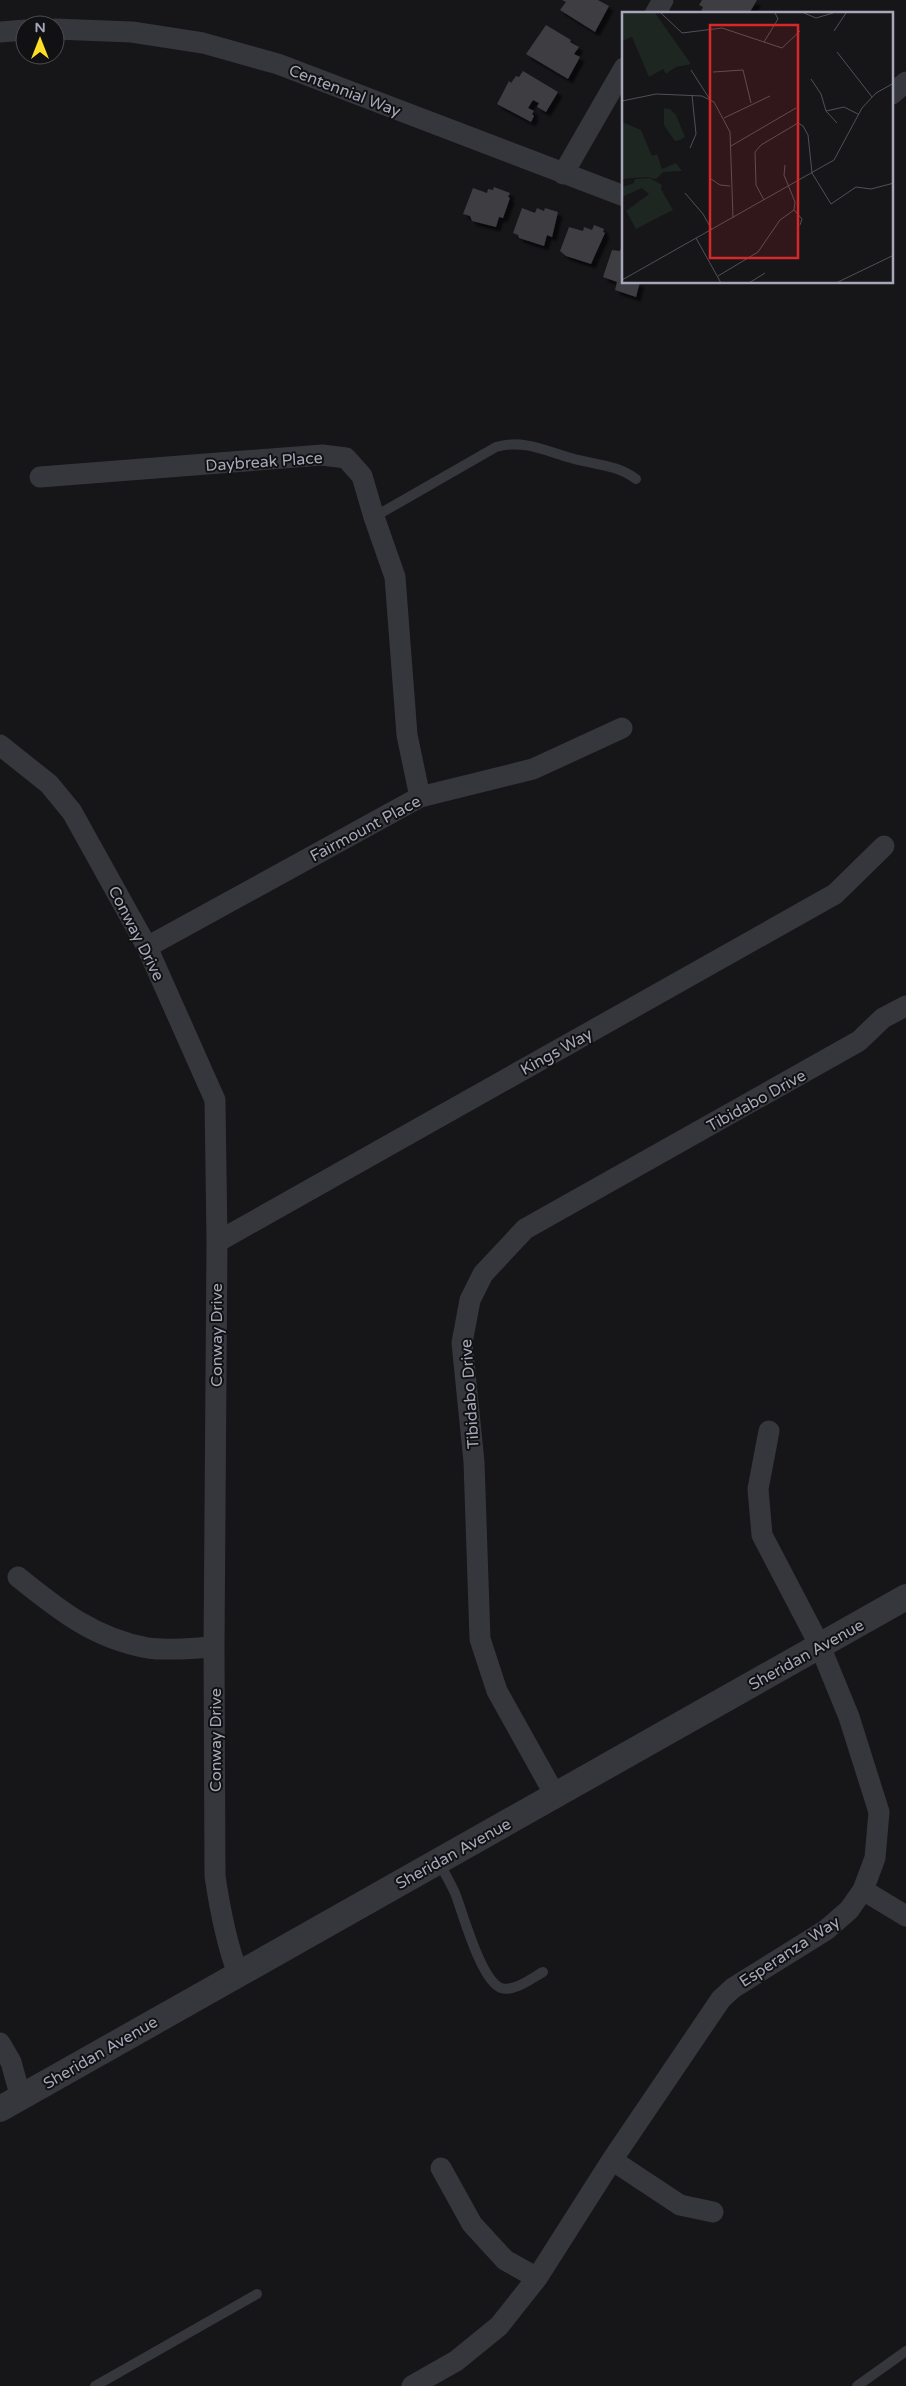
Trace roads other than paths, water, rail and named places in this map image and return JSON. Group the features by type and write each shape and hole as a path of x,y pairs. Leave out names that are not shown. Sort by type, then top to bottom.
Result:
{"street":[{"path":"656,12 663,0"},
{"name":"Centennial Way","path":"65,29 132,32 203,44 278,64 562,174 622,195"},
{"path":"0,32 15,31"},
{"path":"562,174 622,71"},
{"path":"894,92 906,82"},
{"name":"Daybreak Place","path":"40,477 322,455 346,458 362,476 395,577 406,735 420,797"},
{"name":"Fairmount Place","path":"147,948 420,797 533,769 622,728"},
{"name":"Conway Drive","path":"6,750 49,784 72,812 147,948 215,1100 217,1242 214,1648 216,1876 220,1912 228,1948 238,1974"},
{"name":"Kings Way","path":"217,1242 835,894 884,846"},
{"name":"Tibidabo Drive","path":"555,1795 497,1691 480,1638 474,1462 462,1343 470,1300 484,1274 525,1229 859,1042 883,1018 906,1006"},
{"name":"Esperanza Way","path":"412,2386 456,2361 499,2326 537,2278 612,2160 721,1999 732,1988 826,1930 849,1910 863,1890 875,1858 879,1812 849,1717 820,1646 762,1535 758,1489 769,1431"},
{"path":"18,1577 69,1617 111,1639 150,1648 214,1648"},
{"name":"Sheridan Avenue","path":"10,2104 906,1597"},
{"path":"863,1890 906,1916"},
{"path":"0,2042 11,2062 10,2104"},
{"path":"612,2160 680,2205 713,2212"},
{"path":"442,2168 472,2224 505,2260 537,2278"}],"lane":[{"path":"374,517 496,447 506,444 532,446 571,458 612,466 625,470 636,479"},
{"path":"439,1861 454,1891 484,1970 495,1984 503,1988 515,1988 543,1972"},
{"path":"94,2386 257,2294"},
{"path":"857,2386 906,2351"}]}
